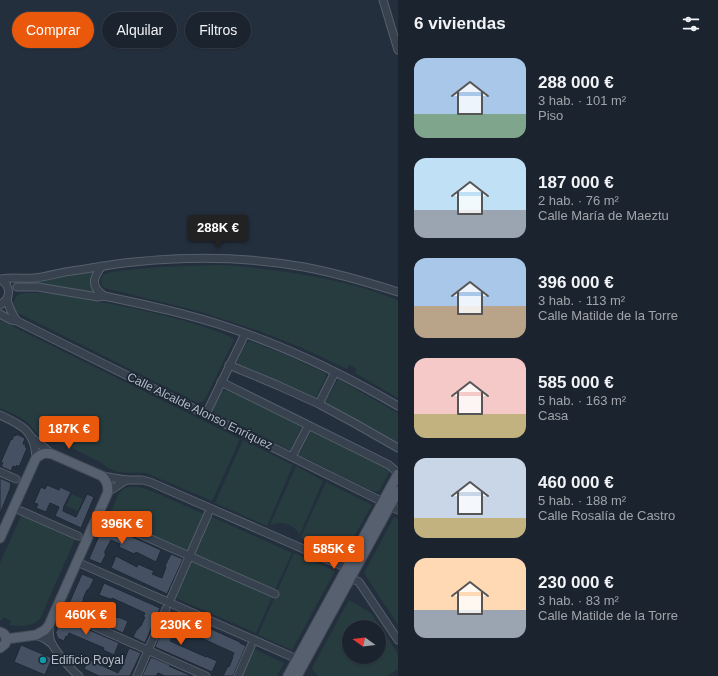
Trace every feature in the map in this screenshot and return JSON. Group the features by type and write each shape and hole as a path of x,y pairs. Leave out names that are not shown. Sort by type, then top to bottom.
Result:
{"main road":[{"path":"1,532 36,458 41,454 52,454 102,476 106,480 108,492 49,625 45,630 36,635 6,639"},
{"path":"288,676 347,568 390,506 398,474"},
{"path":"301,674 398,491"},
{"path":"0,632 5,635 6,639 1,650"}],"street":[{"path":"383,0 398,50"},
{"path":"1,279 34,278 102,266 158,259 223,258 274,262 304,267 342,275 398,292"},
{"path":"102,266 95,277 94,282 95,287 104,296"},
{"path":"9,290 34,278"},
{"path":"0,305 5,302 9,293 6,283 1,279"},
{"path":"17,287 38,287 98,297 104,296 170,310 208,321 294,353 335,372 398,406"},
{"path":"7,299 11,314 17,321"},
{"name":"Calle Alcalde Alonso Enríquez","path":"0,314 206,414 390,506"},
{"path":"206,414 245,334"},
{"path":"229,365 319,404 398,448"},
{"path":"320,402 333,376"},
{"path":"221,382 389,465 398,474"},
{"path":"0,416 18,424 52,454"},
{"path":"294,454 307,428"},
{"path":"31,437 36,451 36,458"},
{"path":"0,472 16,479"},
{"path":"102,476 150,482 347,568"},
{"path":"108,492 126,480"},
{"path":"21,511 78,536"},
{"path":"171,598 208,514"},
{"path":"106,518 275,594"},
{"path":"77,562 297,659"},
{"path":"351,578 359,582 398,640"},
{"path":"137,676 166,610"},
{"path":"64,613 206,676"},
{"path":"49,625 52,644"},
{"path":"36,635 52,644 71,669 79,676"},
{"path":"238,676 251,646"}],"green space":[{"path":"223,265 281,271 325,279 376,292 398,300 398,398 355,373 357,369 349,365 347,369 300,347 259,331 198,311 109,289 103,287 101,283 103,275 115,271 163,267"},
{"path":"96,271 99,295 32,283"},
{"path":"24,293 44,293 120,306 172,317 206,327 229,336 234,340 204,401 198,403 16,312 14,304 18,295"},
{"path":"0,320 240,439 212,501 146,473 119,472 112,470 99,461 68,446 51,439 48,441 43,439 20,417 0,408"},
{"path":"250,341 291,357 327,374 316,398 239,365 237,361 246,343"},
{"path":"338,379 398,413 398,444 325,403"},
{"path":"227,389 302,426 290,450 215,413 213,410 221,392"},
{"path":"311,431 387,468 389,473 379,491 374,492 299,455"},
{"path":"243,440 293,465 267,526 215,503"},
{"path":"296,466 323,481 300,534 286,523 270,525"},
{"path":"326,482 372,505 342,558 304,541 301,537"},
{"path":"129,487 147,489 204,514 200,521 204,523 189,554 108,518 119,493 123,489"},
{"path":"72,494 83,499 78,511 66,506"},
{"path":"22,514 76,537 40,619 33,624 17,626 9,625 11,621 4,617 1,621 0,620 0,563"},
{"path":"210,516 292,553 274,592 192,555"},
{"path":"394,517 398,519 398,625 364,573"},
{"path":"294,553 335,571 292,650 258,635"},
{"path":"191,558 273,595 256,633 173,597"},
{"path":"349,600 371,613 376,620 342,620 342,664 386,664 386,636 398,654 398,669 387,676 318,676 312,668"},
{"path":"252,648 284,663 277,676 240,676"}],"building":[{"path":"16,434 25,438 23,444 26,445 25,447 27,448 19,467 17,465 16,467 13,466 11,471 2,467 1,466 3,463 1,462 11,439 12,440 14,435 16,436"},
{"path":"0,478 11,483 0,514"},
{"path":"47,485 59,490 60,487 71,492 63,511 76,517 87,494 94,497 81,528 55,516 59,507 50,503 46,512 36,508 38,504 34,503 41,487 45,489"},
{"path":"104,524 161,550 156,562 136,552 134,554 119,547 120,544 111,540 105,551 106,554 101,564 89,559"},
{"path":"171,554 183,559 167,594 111,568 116,556 137,567 138,564 154,571 152,574 162,578 166,567 165,566"},
{"path":"82,574 94,579 87,590 82,603 115,618 118,617 128,621 123,633 67,608"},
{"path":"104,583 160,608 145,643 133,637 137,629 141,626 145,613 112,598 110,599 99,595"},
{"path":"170,612 182,618 170,641 217,661 212,672 155,647"},
{"path":"62,618 119,643 114,655 103,650 104,648 69,633 64,641 57,638 57,634 55,634"},
{"path":"193,621 246,646 233,676 223,676 228,666 229,667 234,653 199,637 198,638 187,634"},
{"name":"Edificio Royal","path":"21,645 52,658 45,675 14,662"},
{"path":"129,648 141,653 130,676 99,676 84,669 88,660 90,660 118,673"},
{"path":"151,657 192,676 165,676 158,673 156,676 142,676"}],"place":[{"name":"Edificio Royal","path":"43,660"}]}
